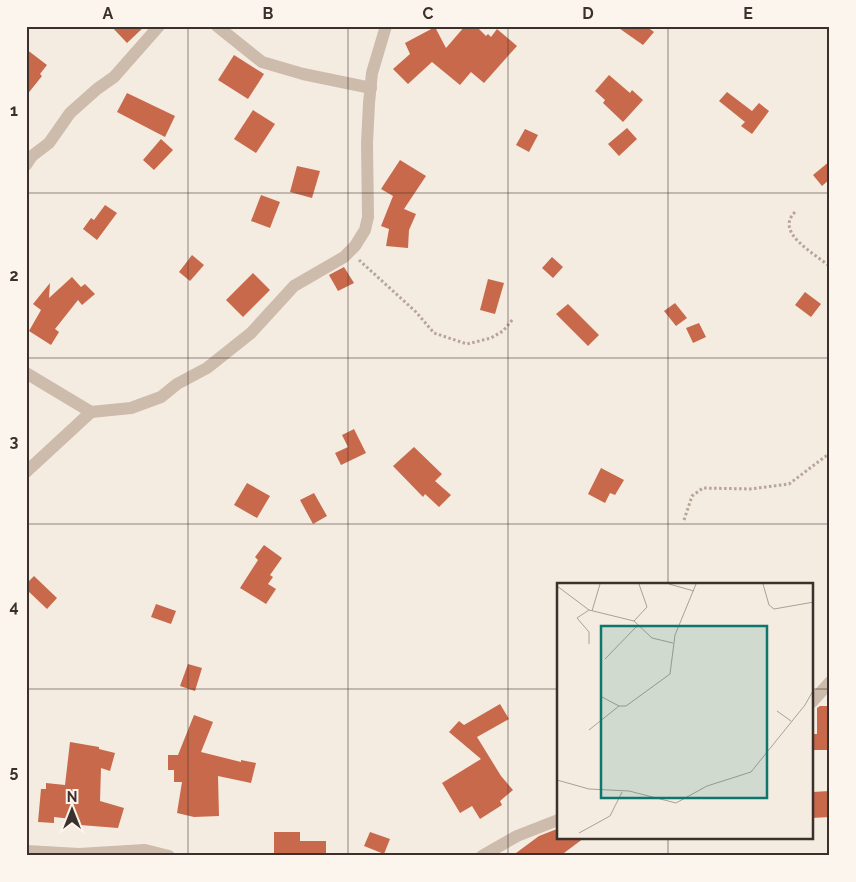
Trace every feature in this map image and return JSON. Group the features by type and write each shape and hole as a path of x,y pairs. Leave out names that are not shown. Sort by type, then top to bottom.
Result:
{"street":[{"path":"26,165 32,156 49,143 70,113 114,77 159,26"},
{"path":"217,26 262,62 303,74 370,88"},
{"path":"26,374 91,412 131,408 161,397 177,384 208,368 245,338 294,286 349,252 365,230 368,217 367,143 370,88 372,73 386,26"},
{"path":"26,472 91,412"},
{"path":"814,700 830,682"},
{"path":"482,856 518,836 557,820"},
{"path":"26,851 54,854 107,854 145,850 170,856"}],"path":[{"path":"795,212 789,218 788,227 794,238 830,267"},
{"path":"349,252 399,296 434,333 467,344 491,338 503,331 513,319"},
{"path":"684,520 692,496 703,488 750,490 789,484 830,453"}],"building":[{"path":"111,26 145,26 127,43"},
{"path":"465,26 476,26 486,36 488,34 491,37 497,29 517,46 484,83 471,72 460,85 432,62 408,84 393,69 410,54 405,43 435,27 446,48"},
{"path":"616,26 646,26 654,32 643,45"},
{"path":"26,49 47,65 40,74 42,76 26,96"},
{"path":"234,55 264,74 248,99 218,80"},
{"path":"609,75 630,93 632,90 643,100 623,122 603,103 605,100 595,91"},
{"path":"727,92 752,111 759,103 769,111 752,134 741,126 745,122 719,101"},
{"path":"127,93 175,116 165,137 117,112"},
{"path":"253,110 275,124 256,153 234,139"},
{"path":"627,128 637,139 619,156 608,144"},
{"path":"525,129 538,135 529,152 516,145"},
{"path":"161,139 173,150 154,170 143,160"},
{"path":"400,160 426,176 404,209 416,214 409,230 408,248 386,246 389,229 381,226 393,196 381,189"},
{"path":"830,161 830,179 822,186 813,175"},
{"path":"297,166 320,171 312,198 290,192"},
{"path":"261,195 280,202 270,228 251,221"},
{"path":"105,205 117,213 97,240 83,229 91,218 94,220"},
{"path":"192,255 204,265 190,281 179,272"},
{"path":"552,257 563,267 553,278 542,268"},
{"path":"344,267 354,283 338,291 329,275"},
{"path":"253,273 270,290 243,317 226,300"},
{"path":"72,277 81,287 85,284 95,294 82,305 78,300 55,329 59,332 51,345 29,331 41,310 33,304 50,283 49,298"},
{"path":"488,279 504,283 495,314 480,310"},
{"path":"805,292 821,304 811,317 795,305"},
{"path":"675,303 687,318 676,326 664,311"},
{"path":"568,304 599,335 588,346 556,314"},
{"path":"699,323 706,337 693,343 686,328"},
{"path":"354,429 366,453 341,465 335,453 348,447 342,435"},
{"path":"414,447 442,474 435,481 451,495 439,507 425,494 423,497 393,466"},
{"path":"601,468 624,480 615,495 610,493 605,503 588,494"},
{"path":"247,483 270,496 257,518 234,505"},
{"path":"314,493 327,516 313,524 300,500"},
{"path":"264,545 282,558 270,575 273,577 268,584 276,589 266,604 240,588 258,560 255,557"},
{"path":"34,576 57,598 47,609 26,589 26,584"},
{"path":"156,604 176,611 171,624 151,617"},
{"path":"188,664 202,668 195,691 180,686"},
{"path":"500,704 509,719 477,737 501,776 513,790 500,801 502,805 480,819 472,806 460,813 442,783 481,759 449,732 459,721 464,725"},
{"path":"820,706 830,706 830,750 814,750 814,734 817,734 817,708"},
{"path":"194,715 213,722 201,752 241,762 241,760 256,763 251,783 218,776 219,816 194,817 177,813 182,782 174,782 174,770 168,770 168,755 178,755"},
{"path":"70,742 99,747 99,749 115,753 110,771 101,768 100,801 124,808 118,828 80,825 80,820 54,817 54,823 38,822 41,789 46,789 46,783 65,785"},
{"path":"830,791 830,817 814,818 814,792"},
{"path":"557,829 557,840 581,840 560,856 512,856 539,836"},
{"path":"274,832 300,832 300,841 326,841 326,856 274,853"},
{"path":"370,832 390,839 384,854 364,846"}]}
